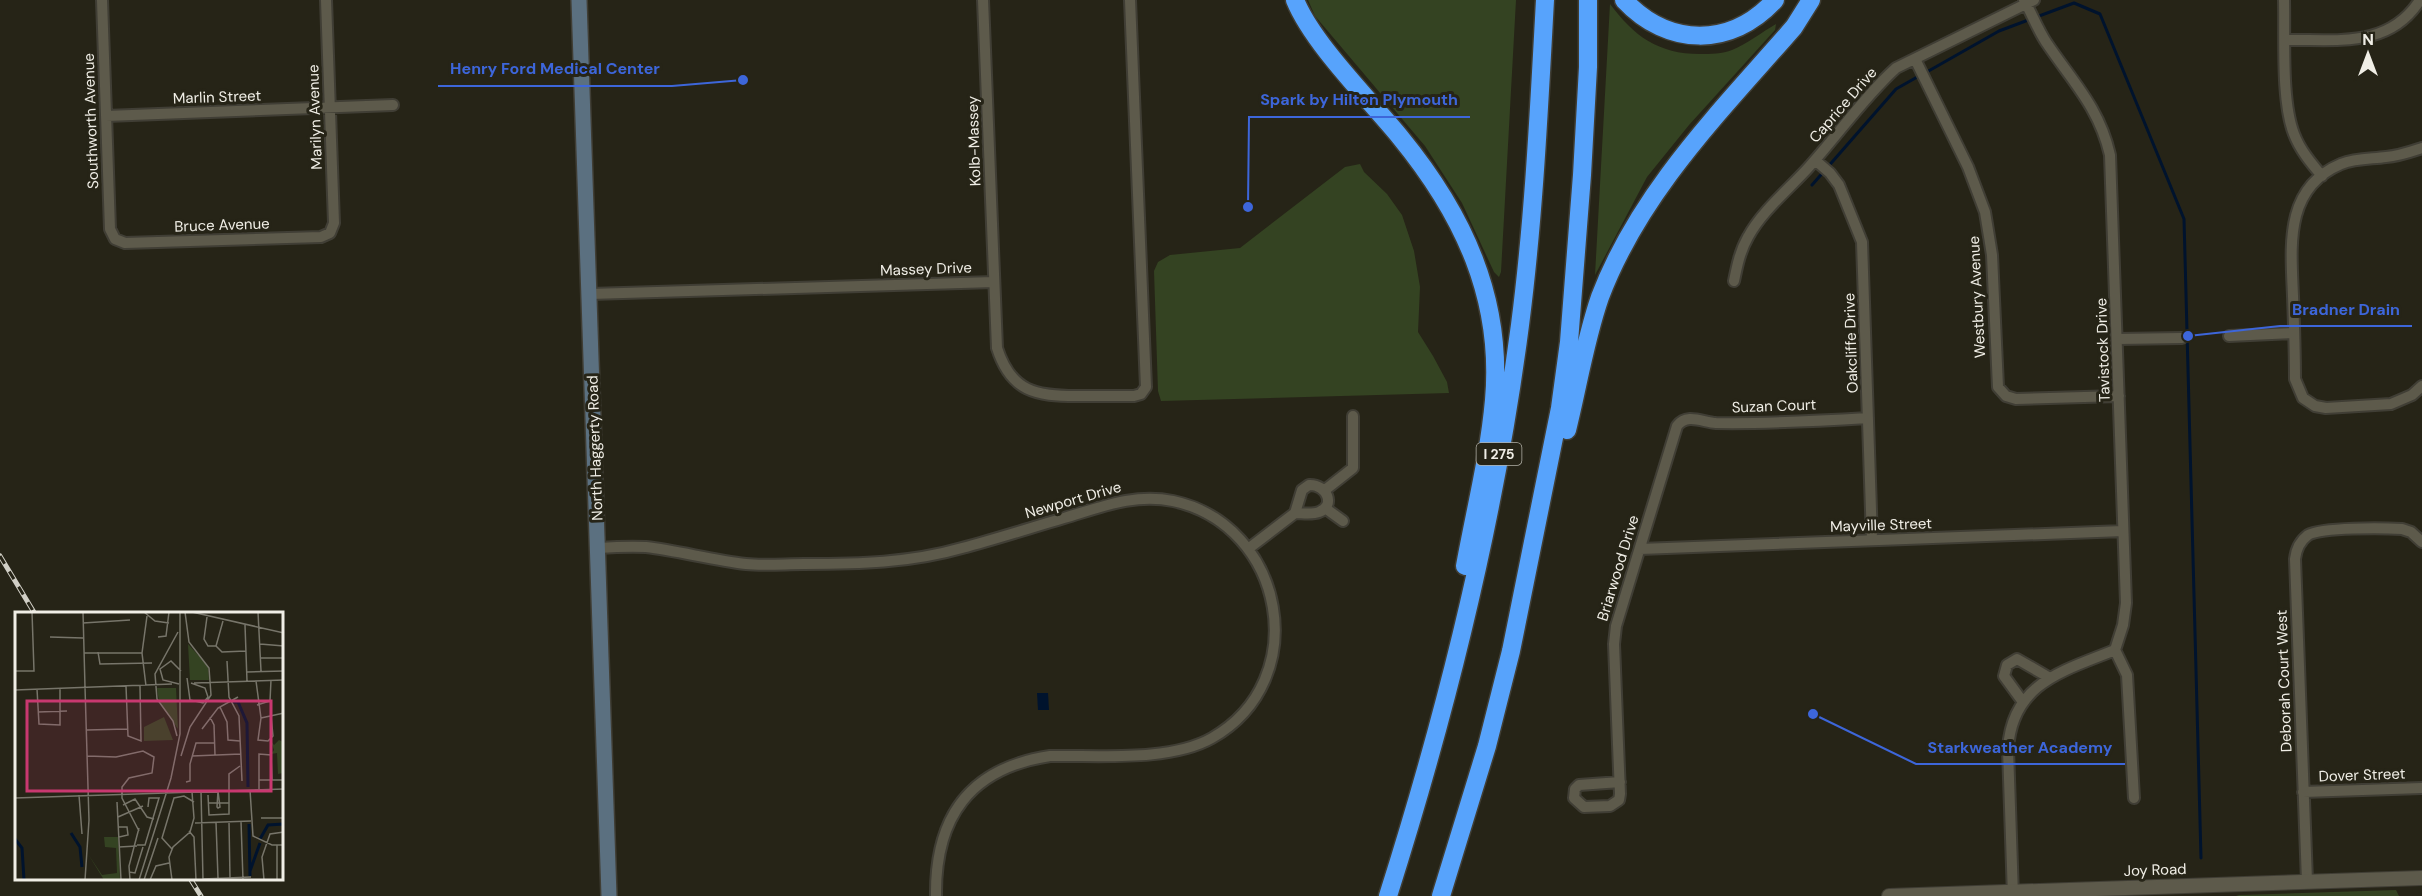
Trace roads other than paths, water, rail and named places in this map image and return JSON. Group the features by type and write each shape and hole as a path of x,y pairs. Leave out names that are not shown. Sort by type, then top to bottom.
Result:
{"highway":[{"path":"1295,0 1300,12 1328,51 1402,139 1446,201 1463,231 1480,272 1493,341 1494,398 1488,444 1454,624 1449,690"},
{"name":"I 275","path":"1388,896 1449,690 1487,521 1520,326 1538,139 1545,0"},
{"path":"1441,896 1487,746 1511,651 1560,408 1569,342 1588,67 1588,0"},
{"path":"1624,0 1657,27 1687,35 1704,36 1742,26 1763,12 1775,0"},
{"path":"1533,547 1548,514 1594,316 1608,278 1626,240 1664,180 1794,27 1811,0"}],"main road":[{"name":"North Haggerty Road","path":"579,0 609,896"}],"street":[{"name":"Southworth Avenue","path":"102,0 110,229 115,239"},
{"name":"Marilyn Avenue","path":"326,0 334,223 330,232"},
{"name":"Kolb-Massey","path":"983,0 994,282"},
{"name":"Massey Drive","path":"590,294 994,282 997,348 1005,368 1019,384 1032,392 1049,396 1134,396 1144,391 1146,381 1130,0"},
{"path":"2284,0 2287,104 2290,123 2301,149 2322,176"},
{"path":"2285,40 2376,36 2401,23 2420,0"},
{"name":"Caprice Drive","path":"1734,281 1739,257 1758,222 1815,160 1882,81 1896,68 2028,1"},
{"name":"Tavistock Drive","path":"2028,1 2046,42 2091,102 2107,139 2113,175 2125,614 2115,650"},
{"name":"Westbury Avenue","path":"1915,59 1968,166 1985,212 1992,255 1998,387 2006,396 2016,399 2119,396"},
{"name":"Marlin Street","path":"106,116 393,105"},
{"path":"2422,148 2397,155 2351,161 2339,165 2322,176 2302,198 2292,226 2295,379 2303,398 2320,407 2365,407 2403,400 2422,386"},
{"name":"Oakcliffe Drive","path":"1815,160 1830,173 1839,185 1862,242 1872,540"},
{"name":"Bruce Avenue","path":"115,239 125,243 298,238 321,237 330,232"},
{"path":"2229,336 2294,333"},
{"path":"2118,339 2182,338"},
{"path":"1324,490 1353,468 1353,416"},
{"name":"Suzan Court","path":"1682,420 1690,418 1716,423 1868,418"},
{"name":"Briarwood Drive","path":"1620,782 1579,785 1575,789 1574,798 1584,807 1614,805 1620,796 1620,782 1615,635 1618,618 1677,426 1682,420"},
{"path":"1248,549 1295,513 1305,487 1314,485 1324,490 1328,501 1325,508 1318,513 1295,513"},
{"name":"Newport Drive","path":"598,548 645,547 751,564 880,563 944,553 1117,502 1151,498 1177,502 1205,512 1228,528 1257,561 1269,588 1274,614 1275,638 1272,657 1265,679 1247,709 1231,725 1210,739 1175,752 1050,756 1031,759 999,770 969,793 948,824 938,855 936,896"},
{"path":"1325,508 1343,521"},
{"name":"Deborah Court West","path":"2307,881 2296,554 2300,543 2310,534 2319,531 2402,529 2411,532 2422,542"},
{"name":"Mayville Street","path":"1640,549 2123,531"},
{"path":"2012,894 2008,749 2012,723 2023,702 2033,690 2063,670 2115,650 2127,675 2134,798"},
{"path":"2023,702 2004,676 2007,665 2017,659 2050,678"},
{"name":"Dover Street","path":"2303,792 2422,788"},
{"name":"Joy Road","path":"1889,896 2220,890 2307,881 2422,878"}],"water":[{"path":"1037,693 1048,693 1049,710 1038,710"}],"waterway":[{"path":"1925,73 1999,31 2074,3 2100,14 2184,219 2201,858"},
{"path":"1812,185 1896,89 1919,76"}],"railway":[{"path":"0,556 34,612"},
{"path":"192,881 201,896"}],"place":[{"name":"Henry Ford Medical Center","path":"743,80"},
{"name":"Spark by Hilton Plymouth","path":"1248,207"},
{"name":"Bradner Drain","path":"2188,336"},
{"name":"Starkweather Academy","path":"1813,714"}]}
